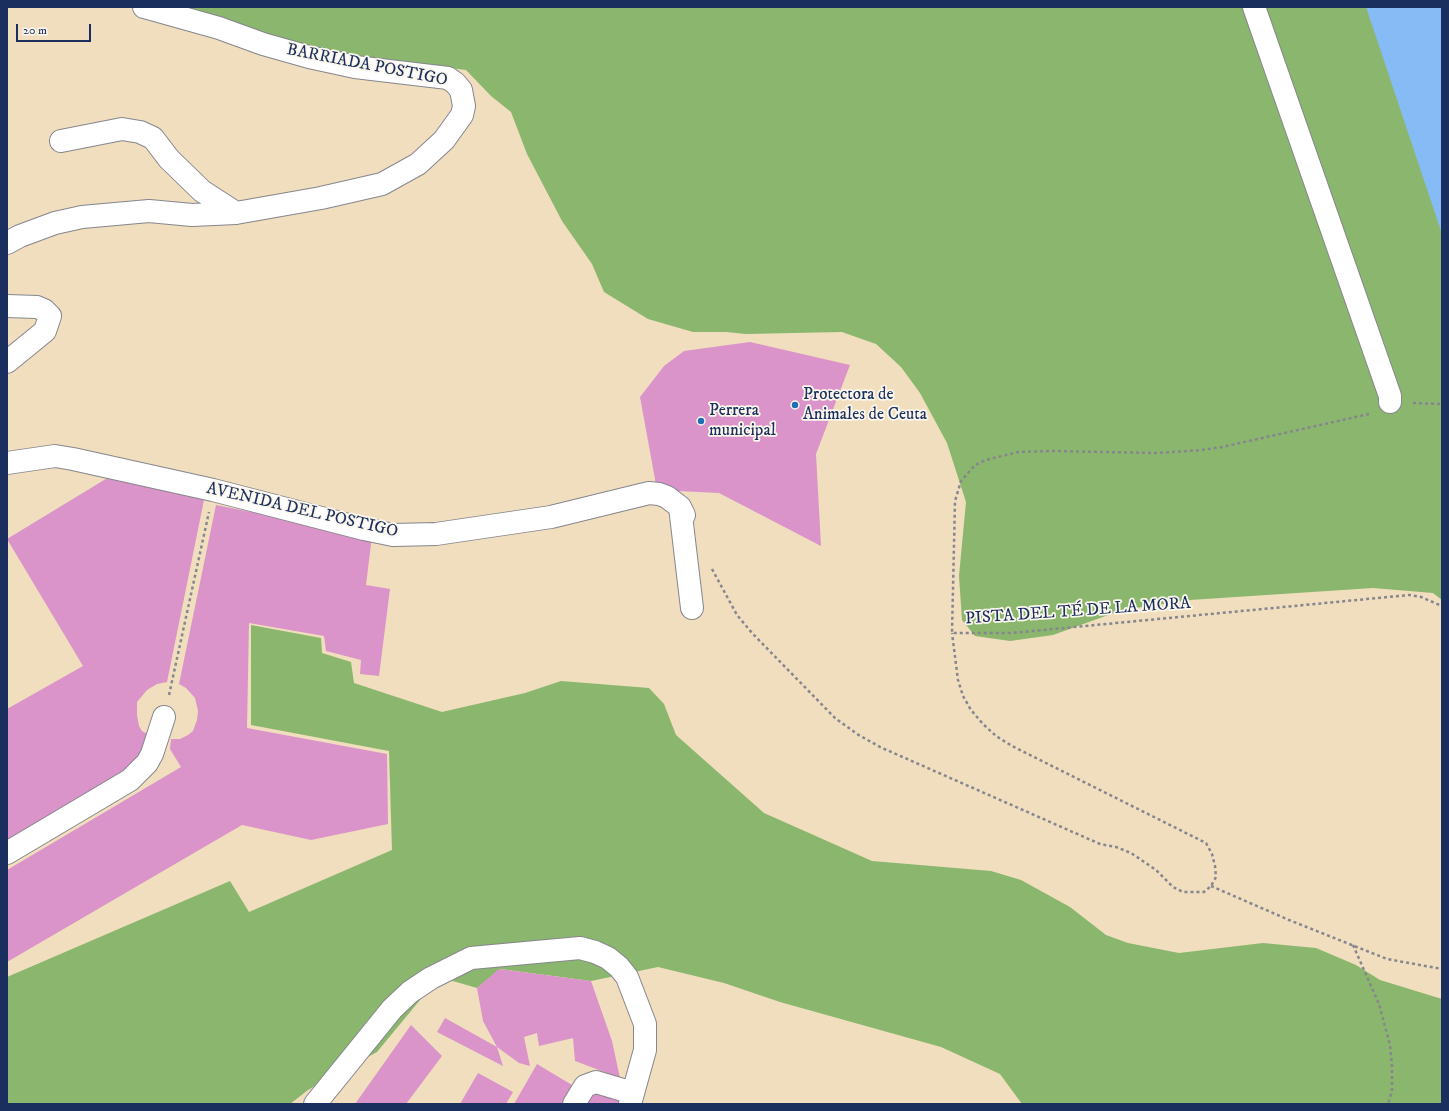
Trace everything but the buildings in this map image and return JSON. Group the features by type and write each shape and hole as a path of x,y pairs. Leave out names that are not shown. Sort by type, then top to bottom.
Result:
{"street":[{"name":"BARRIADA POSTIGO","path":"7,242 54,224 82,217 149,211 192,215 236,214 321,198 382,184 418,164 444,140 462,115 464,106 461,90 448,78 355,67 309,57 263,44 219,28 144,7"},
{"path":"1254,7 1390,396 1390,402"},
{"path":"61,140 122,129 140,132 152,138 169,159 202,191 236,214"},
{"path":"7,306 37,307 44,310 50,316 45,331 7,362"},
{"name":"AVENIDA DEL POSTIGO","path":"7,463 55,456 213,490 378,532 415,536 551,517 649,493 667,497 682,511 692,608"},
{"path":"7,853 130,780 147,763 152,754 164,717"},
{"path":"315,1104 392,1009 410,992 430,978 471,958 564,948 580,948 595,952 608,958 628,977 645,1024 646,1039 645,1050 632,1098 596,1082 585,1086 574,1104"}],"path":[{"path":"1390,402 1442,404"},
{"name":"PISTA DEL TÉ DE LA MORA","path":"1390,402 1373,413 1222,447 1165,452 1018,452 986,460 975,465 961,481 955,501 952,633 1012,633 1409,595 1422,597 1442,606"},
{"path":"164,717 213,490"},
{"path":"712,568 737,615 752,633 835,718 857,734 880,747 1100,844 1116,847 1131,853 1156,870 1173,888 1194,894 1204,892 1211,886 1216,877 1215,866 1212,854 1206,844 1012,746 996,736 983,724 963,696 958,680 952,633"},
{"path":"1211,886 1289,920 1387,959 1442,969"},
{"path":"1353,945 1379,1004 1390,1045 1392,1091 1388,1104"}],"green space":[{"path":"169,7 1442,7 1442,600 1433,593 1373,588 1190,600 1122,610 1053,635 1010,641 975,636 962,620 959,576 966,502 947,443 920,393 901,367 876,344 842,332 746,334 726,332 693,332 648,319 604,292 592,264 562,221 527,154 511,112 491,96 466,70 325,52"},
{"path":"251,625 321,638 322,653 351,662 354,683 442,712 525,693 561,681 649,688 664,704 676,735 764,813 872,861 991,871 1021,880 1070,907 1106,935 1128,943 1179,953 1263,943 1316,948 1356,965 1380,980 1442,999 1442,1104 1022,1104 1000,1074 941,1047 780,1002 724,983 658,967 591,981 500,969 477,988 439,977 377,1052 308,1090 290,1104 7,1104 7,977 230,881 249,912 392,850 389,751 251,725"}],"water":[{"path":"1366,7 1442,7 1442,234"}],"place":[{"name":"Protectora de Animales de Ceuta","path":"795,405"},
{"name":"Perrera municipal","path":"701,421"}]}
